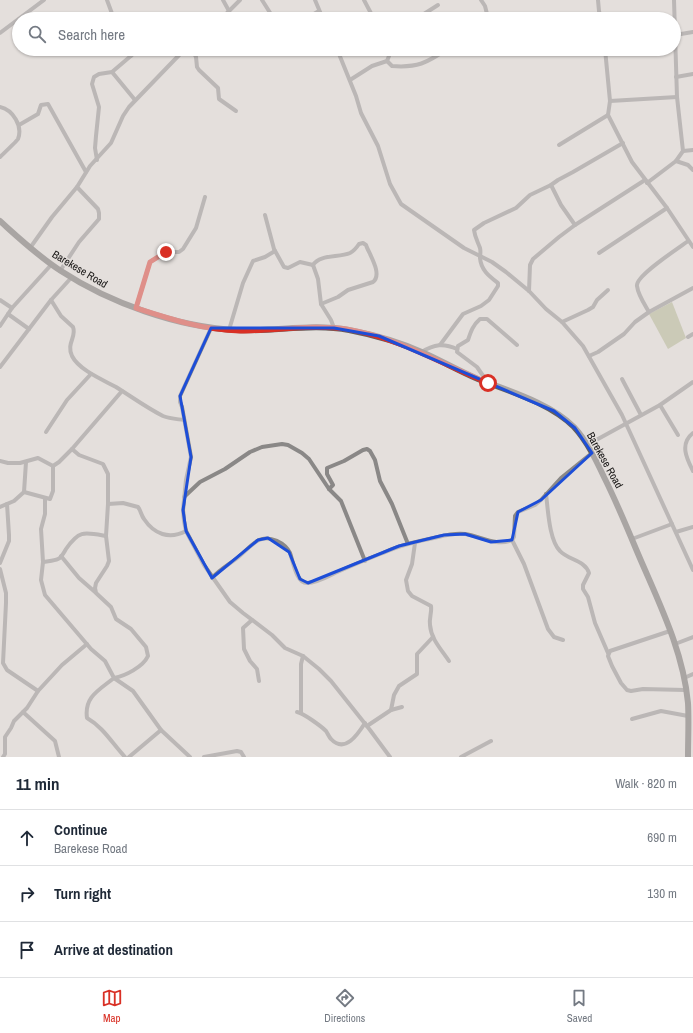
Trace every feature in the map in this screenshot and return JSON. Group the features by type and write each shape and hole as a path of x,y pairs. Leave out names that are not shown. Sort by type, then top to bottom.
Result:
{"main road":[{"name":"Barekese Road","path":"0,221 30,248 60,271 89,288 136,308 187,323 211,328 229,330 334,328 379,336 422,352 488,383 554,411 575,428 592,453 619,507 670,631 684,678 685,690 690,702 688,716 688,757"}],"street":[{"path":"28,12 44,0"},
{"path":"107,0 111,12"},
{"path":"223,0 229,11 240,0"},
{"path":"262,0 270,12"},
{"path":"315,0 319,12"},
{"path":"364,0 370,12"},
{"path":"481,0 486,12"},
{"path":"598,0 599,12"},
{"path":"674,0 674,12"},
{"path":"427,12 438,5"},
{"path":"0,33 12,24"},
{"path":"681,34 693,32"},
{"path":"97,160 95,148 96,123 99,107 92,81 95,76 112,72 131,56"},
{"path":"30,248 52,217 77,187 86,172 111,143 123,116 135,100 179,56"},
{"path":"196,56 199,70 218,88 219,99 236,111"},
{"path":"340,56 361,113 378,146 390,184 401,204 464,248 497,265 529,291 578,339 617,405 693,570"},
{"path":"350,80 372,66 387,61 389,56"},
{"path":"387,61 392,66 418,66 437,56"},
{"path":"606,56 610,101 608,115 632,162 667,208 693,247"},
{"path":"529,291 531,262 559,236 676,161 683,151 677,96 676,56"},
{"path":"112,72 135,100"},
{"path":"676,77 693,74"},
{"path":"610,101 677,96"},
{"path":"19,126 38,114 41,105 48,104 86,172"},
{"path":"0,107 13,114 19,126 17,140 0,157"},
{"path":"559,145 608,115"},
{"path":"440,344 463,314 481,306 488,300 498,286 498,283 486,274 483,269 480,249 474,230 490,219 516,208 530,195 551,185 623,143"},
{"path":"683,151 693,150"},
{"path":"676,161 688,165 693,170"},
{"path":"551,185 561,205 576,225"},
{"path":"60,271 79,242 98,219 98,209 77,187"},
{"path":"136,308 150,262 166,252 179,252 183,249 196,228 205,198"},
{"path":"600,253 667,208"},
{"path":"265,215 276,252 286,268 300,262 313,265"},
{"path":"649,312 637,287 637,282 688,241"},
{"path":"313,265 315,262 320,260 350,253 359,244 363,243 366,245 375,264 376,277 373,282 348,290 338,297 320,304"},
{"path":"229,330 243,283 253,261 276,252"},
{"path":"0,326 12,308 51,265"},
{"path":"313,265 318,279 320,304 331,320 334,328"},
{"path":"0,367 51,300 71,278"},
{"path":"589,356 598,352 624,334 635,322 649,312 693,288"},
{"path":"562,322 588,310 608,290"},
{"path":"0,300 12,308"},
{"path":"51,300 61,316 73,326 74,333 71,340 71,354 73,358 91,374 165,416 184,420"},
{"path":"8,314 29,329"},
{"path":"457,349 458,346 468,340 471,330 475,324 480,319 484,318 517,345"},
{"path":"211,328 180,396 191,457 186,480 183,510 186,532 212,578 230,602 272,635 285,648 303,656 320,670 366,725 389,756"},
{"path":"688,337 693,334"},
{"path":"422,352 440,344 457,349 457,352 477,367 488,383"},
{"path":"46,432 67,400 91,374"},
{"path":"622,379 641,415"},
{"path":"587,445 660,405 693,382"},
{"path":"53,466 72,449 122,391"},
{"path":"660,405 678,435"},
{"path":"693,433 688,438 685,456 693,471"},
{"path":"184,497 200,482 225,469 250,452 282,444 288,445 302,453 308,459 329,489 341,501 365,561"},
{"path":"72,449 80,455 103,464 109,477 106,536 109,561 96,583 96,593"},
{"path":"329,489 333,485 327,474 327,468 344,461 363,450 367,449 370,451 375,460 380,481 392,504 408,544"},
{"path":"563,640 554,637 548,629 524,564 512,540 514,537 515,516 518,512 535,505 561,478 592,453"},
{"path":"0,461 26,462 38,458 53,466"},
{"path":"24,492 26,462"},
{"path":"24,492 50,498 54,475 53,466"},
{"path":"0,507 24,492"},
{"path":"546,494 553,538 556,547 565,556 588,568 589,573 583,585 583,589 588,597 595,623 612,666 621,683 627,690 631,691 643,689 685,690"},
{"path":"45,498 45,514 41,529 43,562 40,580 45,595 91,649 105,661 114,678 133,691 161,730 190,757"},
{"path":"108,504 123,502 138,507 144,519 161,535 181,534 186,532"},
{"path":"0,563 9,541 7,504"},
{"path":"632,539 672,524"},
{"path":"676,532 693,527"},
{"path":"43,562 58,559 73,539 80,534 87,532 106,536"},
{"path":"212,578 217,572 236,559 258,540 268,538 285,547 289,552 293,567 300,579 303,582 308,583 325,579 399,546 444,535 465,534 491,542 509,542 512,540"},
{"path":"415,543 413,560 406,580 408,591 412,596 431,606 432,611 429,623 433,637 449,661"},
{"path":"61,556 79,578 111,607 116,619 131,629 146,648 148,654 145,660 130,672 124,676 114,678 89,700 86,709 87,718 103,729 106,735 125,757"},
{"path":"0,569 6,593 3,663 7,670 38,691"},
{"path":"252,620 243,628 243,645 250,661 257,669 259,681"},
{"path":"608,653 629,644 670,631"},
{"path":"391,710 394,695 399,686 417,674 417,654 433,637"},
{"path":"675,644 693,637"},
{"path":"3,757 5,754 5,737 14,721 27,708 38,691 62,665 87,644"},
{"path":"303,656 301,664 299,713 326,731 332,740 341,744 348,743 366,725 391,710 402,707"},
{"path":"684,678 693,674"},
{"path":"23,712 55,741 59,757"},
{"path":"632,719 661,712 688,716"},
{"path":"129,757 161,730"},
{"path":"461,757 491,741"},
{"path":"204,757 237,751 241,752 244,757"}],"highlighted area":[{"path":"211,328 334,328 379,336 554,411 575,428 592,453 541,500 518,512 512,540 491,542 465,534 444,535 399,546 308,583 300,579 289,552 268,538 258,540 212,578 186,531 183,510 191,457 180,396"}],"green space":[{"path":"672,302 686,338 668,349 649,314"}],"route":[{"path":"166,252 150,262 136,308 187,323 211,328 238,331 334,328 362,332 379,336 422,352 488,383"}]}
